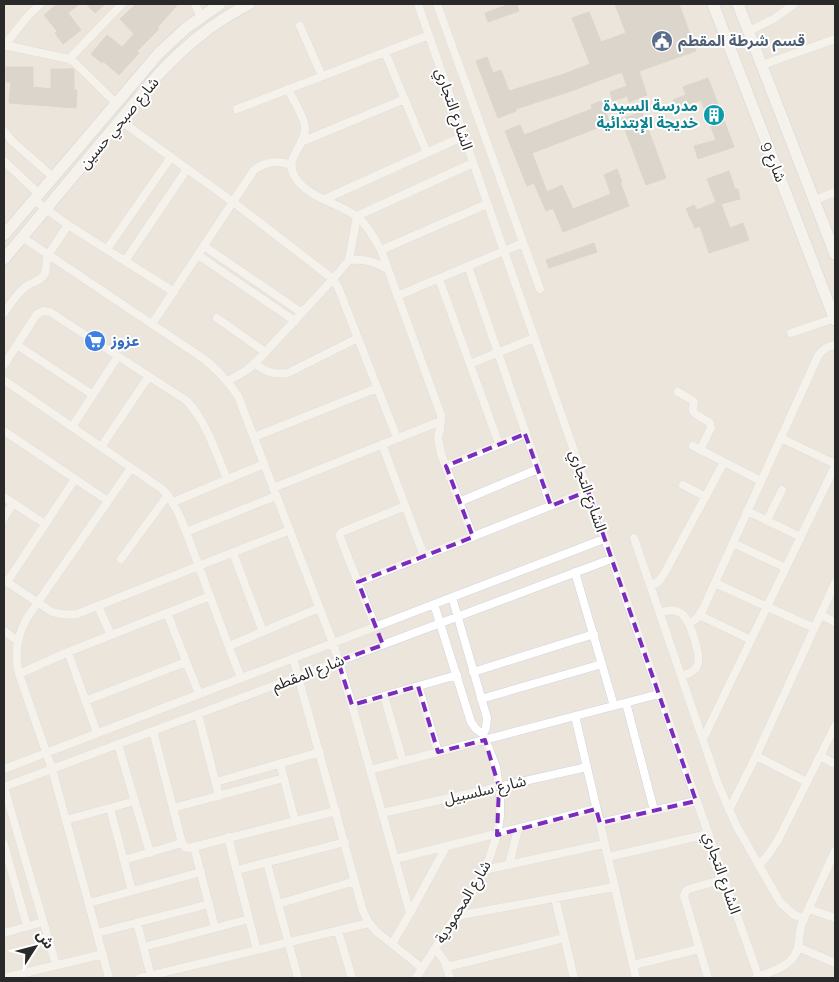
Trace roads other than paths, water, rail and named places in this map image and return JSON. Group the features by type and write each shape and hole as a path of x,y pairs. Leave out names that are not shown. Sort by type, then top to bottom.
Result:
{"street":[{"path":"40,4 26,18 4,46 69,59 117,104"},
{"path":"69,59 122,4"},
{"path":"195,4 201,16"},
{"name":"شارع صبحي حسين","path":"4,235 159,53 201,16 220,4"},
{"name":"شارع صبحي حسين","path":"4,259 157,76 188,45 222,20 250,4"},
{"name":"الشارع التجاري","path":"418,4 758,978"},
{"name":"الشارع التجاري","path":"437,4 540,290"},
{"name":"شارع 9","path":"713,4 835,319"},
{"name":"شارع 9","path":"738,4 835,254"},
{"path":"749,31 775,18 794,4"},
{"path":"300,26 322,76"},
{"path":"237,109 429,35"},
{"path":"762,65 835,40"},
{"path":"385,52 427,153"},
{"path":"288,89 304,121 304,135 291,164 293,174 306,189 357,216 374,237 381,250 441,415 438,445 473,537"},
{"path":"301,142 405,99"},
{"path":"121,121 233,202 333,279 338,287 397,438"},
{"path":"4,131 12,141 53,178"},
{"path":"325,199 464,136"},
{"path":"4,145 12,141"},
{"path":"106,249 171,157"},
{"path":"4,161 46,209 174,292"},
{"path":"152,324 254,170 262,164 272,162 291,164"},
{"path":"357,216 473,163"},
{"path":"125,261 187,169"},
{"path":"815,200 835,192"},
{"path":"381,250 487,204"},
{"path":"228,381 238,376 266,352 349,260 357,216"},
{"path":"4,313 22,289 44,276 48,255 68,225"},
{"path":"22,237 204,359 228,381 238,396 333,643 410,913"},
{"path":"397,296 523,243"},
{"path":"204,246 302,313"},
{"path":"198,255 295,321"},
{"path":"349,260 376,262 387,269"},
{"path":"468,266 550,506"},
{"path":"439,279 499,444"},
{"path":"4,364 37,314 43,311 50,312 187,401 203,422 227,479"},
{"path":"217,318 266,352"},
{"path":"791,333 835,319"},
{"path":"255,363 270,373 288,373 358,338"},
{"path":"470,364 534,338"},
{"path":"17,345 93,395"},
{"path":"689,624 699,615 818,356 821,351 835,345"},
{"path":"72,427 118,356"},
{"path":"101,447 148,376"},
{"path":"4,380 162,488 168,495 186,532 241,678"},
{"path":"254,437 377,388"},
{"path":"678,392 693,401 694,414 710,423 711,428 697,448 761,480"},
{"path":"273,488 441,421"},
{"path":"4,431 108,501"},
{"path":"446,466 525,434"},
{"path":"703,739 835,465 781,438"},
{"path":"382,444 424,556"},
{"path":"651,586 662,578 724,462"},
{"path":"173,502 264,464"},
{"path":"109,978 52,769 19,674 16,658 18,641 23,625 131,468"},
{"path":"459,502 538,469"},
{"path":"75,479 5,581 52,612 60,614 77,614 290,530"},
{"path":"683,485 706,497"},
{"path":"767,520 782,490"},
{"path":"358,582 588,491"},
{"path":"121,559 168,495"},
{"path":"186,532 276,496"},
{"path":"4,497 45,524"},
{"path":"4,518 13,503"},
{"path":"375,626 340,534 405,506"},
{"path":"748,510 801,537"},
{"name":"الشارع التجاري","path":"634,538 718,784 729,810 780,902 793,914 804,919"},
{"name":"شارع المقطم","path":"4,769 604,539"},
{"path":"733,543 786,568"},
{"path":"233,553 263,632"},
{"name":"شارع المقطم","path":"4,787 611,559"},
{"path":"575,572 614,706"},
{"path":"714,583 814,628"},
{"path":"729,810 756,756 835,583"},
{"path":"19,674 68,652 210,596"},
{"path":"452,597 487,721 484,737"},
{"path":"434,604 471,722 484,737"},
{"path":"98,606 111,635"},
{"path":"229,646 319,608"},
{"path":"660,612 676,611 685,616 689,624 698,662 693,671 681,676"},
{"path":"167,613 199,694"},
{"path":"699,615 751,640"},
{"path":"821,615 835,622"},
{"path":"4,631 18,641"},
{"path":"473,672 594,634"},
{"path":"68,652 97,733"},
{"path":"293,658 363,911 369,923 377,932 422,968"},
{"path":"86,701 186,662"},
{"path":"481,699 602,664"},
{"path":"352,705 456,676"},
{"path":"418,686 438,752"},
{"path":"370,770 404,762 484,737 659,694"},
{"path":"384,696 404,762"},
{"path":"626,702 654,810"},
{"path":"198,714 219,796"},
{"path":"575,716 636,978"},
{"path":"759,865 775,845 835,726"},
{"path":"153,731 182,843 187,848 336,811"},
{"name":"شارع المحمودية","path":"416,978 484,870 492,853 497,835 500,806 499,787 493,758 484,737"},
{"path":"118,744 150,853"},
{"path":"216,782 320,752"},
{"path":"756,756 807,782"},
{"path":"820,756 835,764"},
{"path":"280,763 295,821"},
{"name":"شارع سلسبيل","path":"382,813 587,767"},
{"path":"173,808 284,778"},
{"path":"4,787 56,966"},
{"path":"66,820 135,801"},
{"path":"600,822 696,801"},
{"path":"110,808 132,891"},
{"path":"395,860 596,809"},
{"path":"509,865 518,829"},
{"path":"608,857 708,834"},
{"path":"228,837 257,950"},
{"path":"237,870 344,842"},
{"path":"124,860 182,843"},
{"path":"4,844 27,926"},
{"path":"484,870 604,844"},
{"path":"194,847 215,928"},
{"path":"392,944 446,847"},
{"path":"758,978 770,971 780,969 788,964 794,956 798,947 799,932 804,919 835,851"},
{"path":"267,862 298,978"},
{"path":"826,871 835,875"},
{"path":"88,903 200,872"},
{"path":"708,978 684,896 689,889 724,879"},
{"path":"278,904 355,881"},
{"path":"456,916 614,887"},
{"path":"555,898 574,978"},
{"path":"97,933 209,904"},
{"path":"809,909 835,918"},
{"path":"143,947 249,919"},
{"path":"4,933 43,922"},
{"path":"136,923 151,976"},
{"path":"140,978 168,975 257,950 369,923"},
{"path":"338,931 352,978"},
{"path":"447,967 564,938"},
{"path":"798,947 835,963"},
{"path":"435,948 442,957 450,978"},
{"path":"633,965 699,949"},
{"path":"4,978 103,954"}],"place":[{"name":"قسم شرطة المقطم","path":"662,41"},
{"name":"مدرسة السيدة خديجة الإبتدائية","path":"714,115"},
{"name":"عزوز","path":"95,341"}]}
